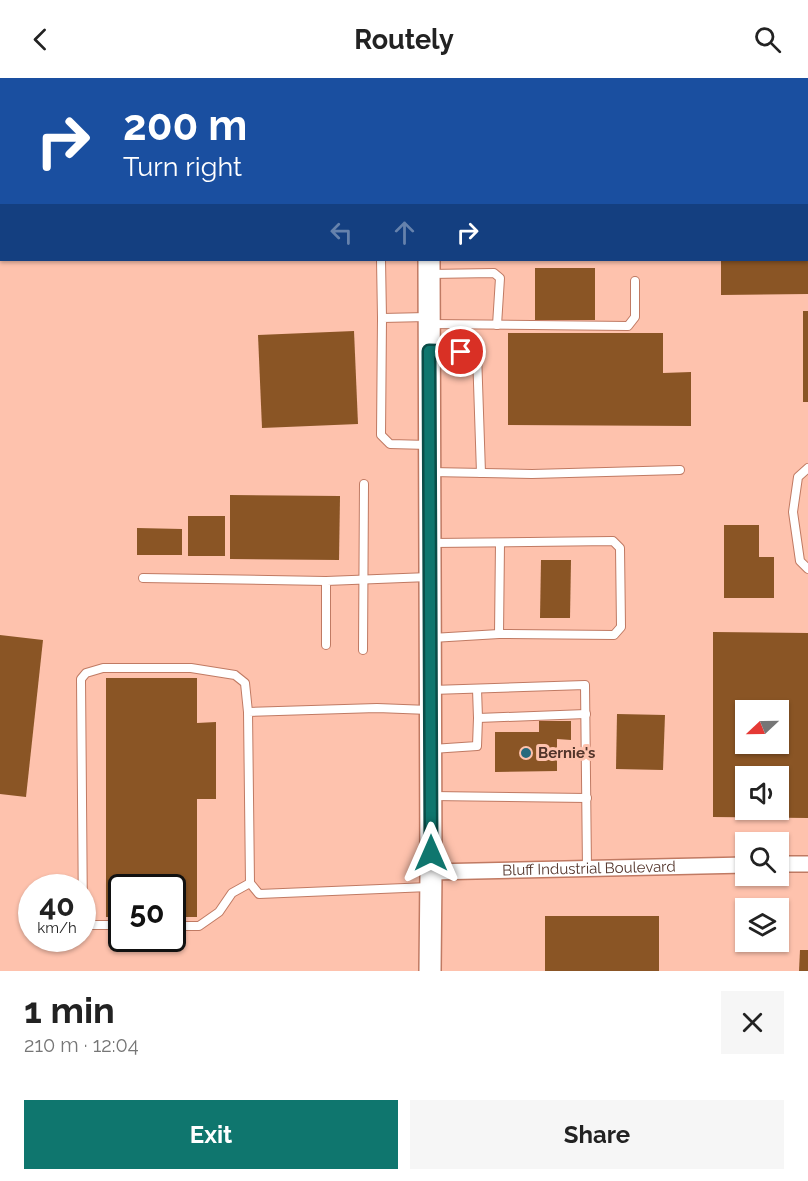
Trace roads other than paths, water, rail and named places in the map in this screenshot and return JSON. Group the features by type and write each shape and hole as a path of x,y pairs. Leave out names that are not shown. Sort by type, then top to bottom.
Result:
{"main road":[{"path":"429,267 430,971"}],"street":[{"path":"789,864 808,864"},
{"name":"Bluff Industrial Boulevard","path":"431,879 587,868 735,865"}],"lane":[{"path":"381,261 381,435 390,444 430,445"},
{"path":"429,267 494,273 500,278 497,325"},
{"path":"382,318 497,325 628,326 634,317 634,281"},
{"path":"429,351 477,353 481,473"},
{"path":"808,468 798,477 793,512 800,561 808,569"},
{"path":"430,471 532,474 680,470"},
{"path":"363,650 364,484"},
{"path":"430,543 613,541 620,548 621,627 614,635 499,634 430,638"},
{"path":"499,634 500,543"},
{"path":"143,578 326,581 430,577"},
{"path":"326,581 326,645"},
{"path":"108,925 87,925 83,920 81,679 86,673 103,668 191,668 235,675 245,683 248,712 250,883 259,894 431,879"},
{"path":"248,712 377,708 430,700 477,689 585,685 587,868"},
{"path":"430,749 477,746 477,689"},
{"path":"478,718 586,714"},
{"path":"431,796 586,798"},
{"path":"186,926 198,926 219,912 232,893 250,883"}],"place":[{"name":"Bernie's","path":"526,753"}]}
